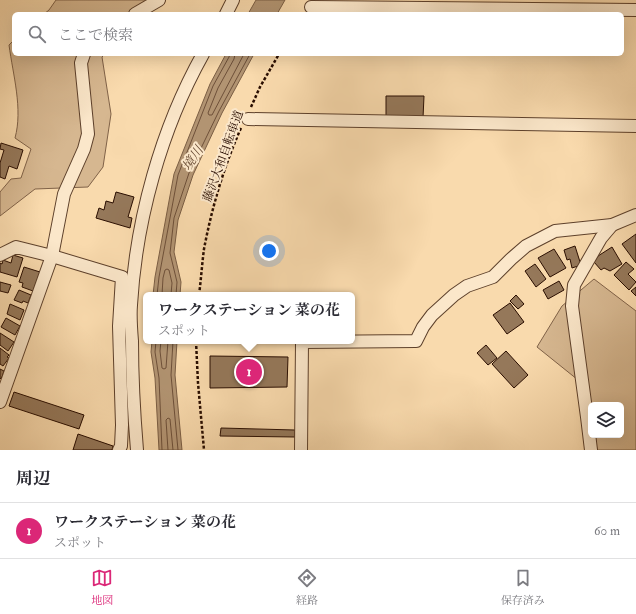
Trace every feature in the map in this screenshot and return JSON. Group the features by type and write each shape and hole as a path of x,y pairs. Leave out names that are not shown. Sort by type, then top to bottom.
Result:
{"street":[{"path":"138,12 159,0"},
{"path":"227,12 234,0"},
{"path":"311,7 636,10"},
{"path":"0,402 52,256 64,194 84,149 88,134 81,63 83,56"},
{"path":"137,450 132,364 131,306 136,255 146,203 165,137 192,73 202,56"},
{"path":"246,119 636,126"},
{"path":"355,342 416,341 422,327 432,315 454,295 467,286 492,277 526,246 555,231 612,225 636,215"},
{"path":"590,450 588,417 572,306 574,285 601,238 612,225"},
{"path":"0,255 16,247 122,277 119,326 122,425 121,446 119,450"},
{"path":"301,450 302,344"}],"path":[{"name":"藤沢大和自転車道","path":"200,292 204,250 217,193 260,87 278,56"},
{"path":"196,344 204,450"}],"shaded area":[{"path":"56,0 154,0 143,12 46,12"},
{"path":"12,42 12,56 103,56 111,114 103,167 88,187 35,189 0,216 0,192 11,179 21,178 31,149 15,138 18,104 9,45"},
{"path":"594,279 636,311 636,450 597,450 595,438 624,438 624,402 590,402 588,388 537,347 562,306"}],"water":[{"path":"256,0 285,0 278,12 249,12"},
{"name":"境川","path":"225,56 253,56 222,113 193,175 178,220 174,252 181,282 180,292 153,292 174,174 210,84"},
{"path":"152,344 177,344 175,375 182,450 159,450 155,378 151,352"}],"building":[{"path":"386,96 424,96 423,118 386,117"},
{"path":"1,143 23,150 17,169 9,166 5,179 0,177 0,163 4,150 0,149"},
{"path":"116,192 134,197 128,217 132,218 130,228 96,218 99,208 104,210 106,201 113,203"},
{"path":"636,234 636,263 622,244"},
{"path":"575,246 581,265 572,268 570,259 567,260 564,250"},
{"path":"612,247 622,264 610,271 604,268 601,270 594,262 598,256"},
{"path":"554,249 566,268 550,277 538,258"},
{"path":"13,255 23,258 17,277 0,272 0,263 2,264 3,260 11,263"},
{"path":"626,262 634,269 628,274 636,282 629,290 614,275"},
{"path":"535,264 546,279 536,287 525,271"},
{"path":"24,267 40,272 33,291 22,287 23,283 19,282"},
{"path":"559,281 564,290 548,299 543,290"},
{"path":"0,282 11,285 8,293 0,291"},
{"path":"636,287 636,296 631,291"},
{"path":"19,290 31,295 28,303 23,301 22,303 14,300"},
{"path":"516,295 524,304 518,309 510,301"},
{"path":"510,303 524,322 507,334 493,315"},
{"path":"10,304 24,310 20,320 7,314"},
{"path":"6,318 20,326 15,335 1,327"},
{"path":"0,333 14,342 8,351 0,345"},
{"path":"486,345 497,358 488,365 477,353"},
{"path":"0,348 9,355 7,357 9,358 3,366 0,364"},
{"path":"506,351 528,375 514,388 492,364"},
{"path":"210,356 288,357 287,387 210,388"},
{"path":"0,369 4,371 0,379"},
{"path":"14,392 84,415 79,429 9,406"},
{"path":"221,428 295,430 295,437 220,436"},
{"path":"78,434 113,446 112,450 73,450"}],"place":[{"name":"ワークステーション 菜の花","path":"249,372"}]}
